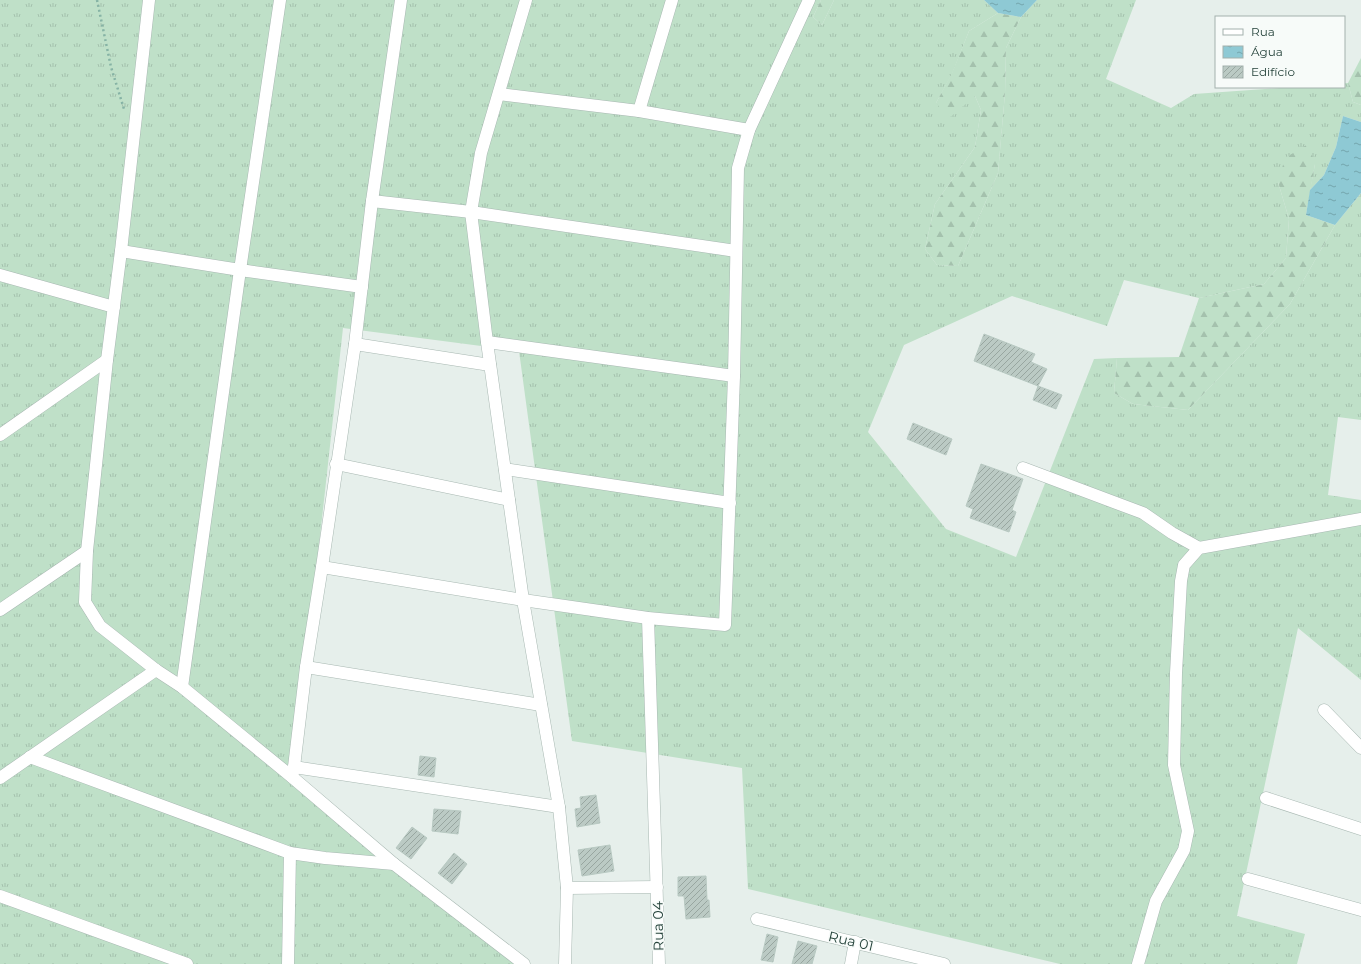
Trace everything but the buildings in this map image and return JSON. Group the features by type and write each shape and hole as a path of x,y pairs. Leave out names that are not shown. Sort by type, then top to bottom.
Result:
{"street":[{"path":"149,0 121,251 107,360 87,551 85,602 100,626 156,670 182,687 293,772 394,864 524,964"},
{"path":"182,687 240,270 280,0"},
{"path":"293,772 306,667 355,344 372,201 401,0"},
{"path":"526,0 481,153 471,212 508,500 523,600 559,807 567,888 565,964"},
{"path":"639,111 672,0"},
{"path":"322,567 523,600 648,618 724,625 734,376 738,168 749,130 809,0"},
{"path":"499,94 639,111 749,130"},
{"path":"372,201 471,212 736,251"},
{"path":"121,251 240,270 362,287"},
{"path":"0,275 114,307"},
{"path":"487,342 734,376"},
{"path":"355,344 490,366"},
{"path":"0,435 107,360"},
{"path":"336,464 508,500"},
{"path":"1023,468 1143,512 1172,533 1199,548"},
{"path":"505,469 730,502"},
{"path":"1138,964 1156,901 1184,850 1188,831 1174,765 1176,673 1181,581 1184,565 1199,548 1361,519"},
{"path":"0,610 87,551"},
{"name":"Rua 04","path":"648,618 659,964"},
{"path":"306,667 541,706"},
{"path":"0,778 156,670"},
{"path":"1324,710 1361,748"},
{"path":"30,756 290,853 325,858 394,864"},
{"path":"293,772 559,807"},
{"path":"1266,798 1361,829"},
{"path":"288,964 290,853"},
{"path":"1248,879 1361,910"},
{"path":"567,888 657,887"},
{"path":"0,896 187,964"},
{"name":"Rua 01","path":"757,919 944,964"},
{"path":"851,964 855,942"}],"path":[{"path":"97,0 111,67 124,111"}],"green space":[{"path":"0,0 821,0 813,17 822,25 834,0 984,0 998,13 969,31 952,74 936,103 975,96 981,110 975,147 935,204 925,249 937,265 958,266 998,173 1005,93 1006,48 1021,17 1037,0 1136,0 1106,79 1171,108 1194,94 1279,88 1345,88 1345,83 1348,83 1353,102 1361,105 1361,122 1343,116 1336,147 1324,175 1310,190 1315,164 1278,182 1289,219 1286,258 1264,284 1199,298 1124,280 1107,326 1012,296 904,345 868,432 946,529 1016,557 1094,359 1117,358 1114,393 1133,404 1188,410 1290,304 1335,225 1361,193 1361,420 1338,417 1328,495 1361,500 1361,680 1298,628 1237,916 1305,934 1297,964 1060,964 748,889 742,768 572,741 519,351 343,328 294,772 515,964 0,964"},
{"path":"821,0 834,0 822,25 813,17"},
{"path":"998,13 1021,17 1006,48 1005,93 998,173 958,266 937,265 925,249 935,204 975,147 981,110 975,96 949,118 936,103 952,73 969,31"},
{"path":"1361,58 1361,105 1353,102 1348,83"},
{"path":"1308,144 1315,164 1306,215 1335,225 1290,304 1188,410 1133,404 1114,393 1117,358 1179,357 1199,298 1264,284 1286,258 1289,219 1278,182 1285,158"}],"water":[{"path":"984,0 1037,0 1021,17 998,13"},
{"path":"1343,116 1361,122 1361,193 1335,225 1306,215 1310,190 1324,175 1336,147"}]}
